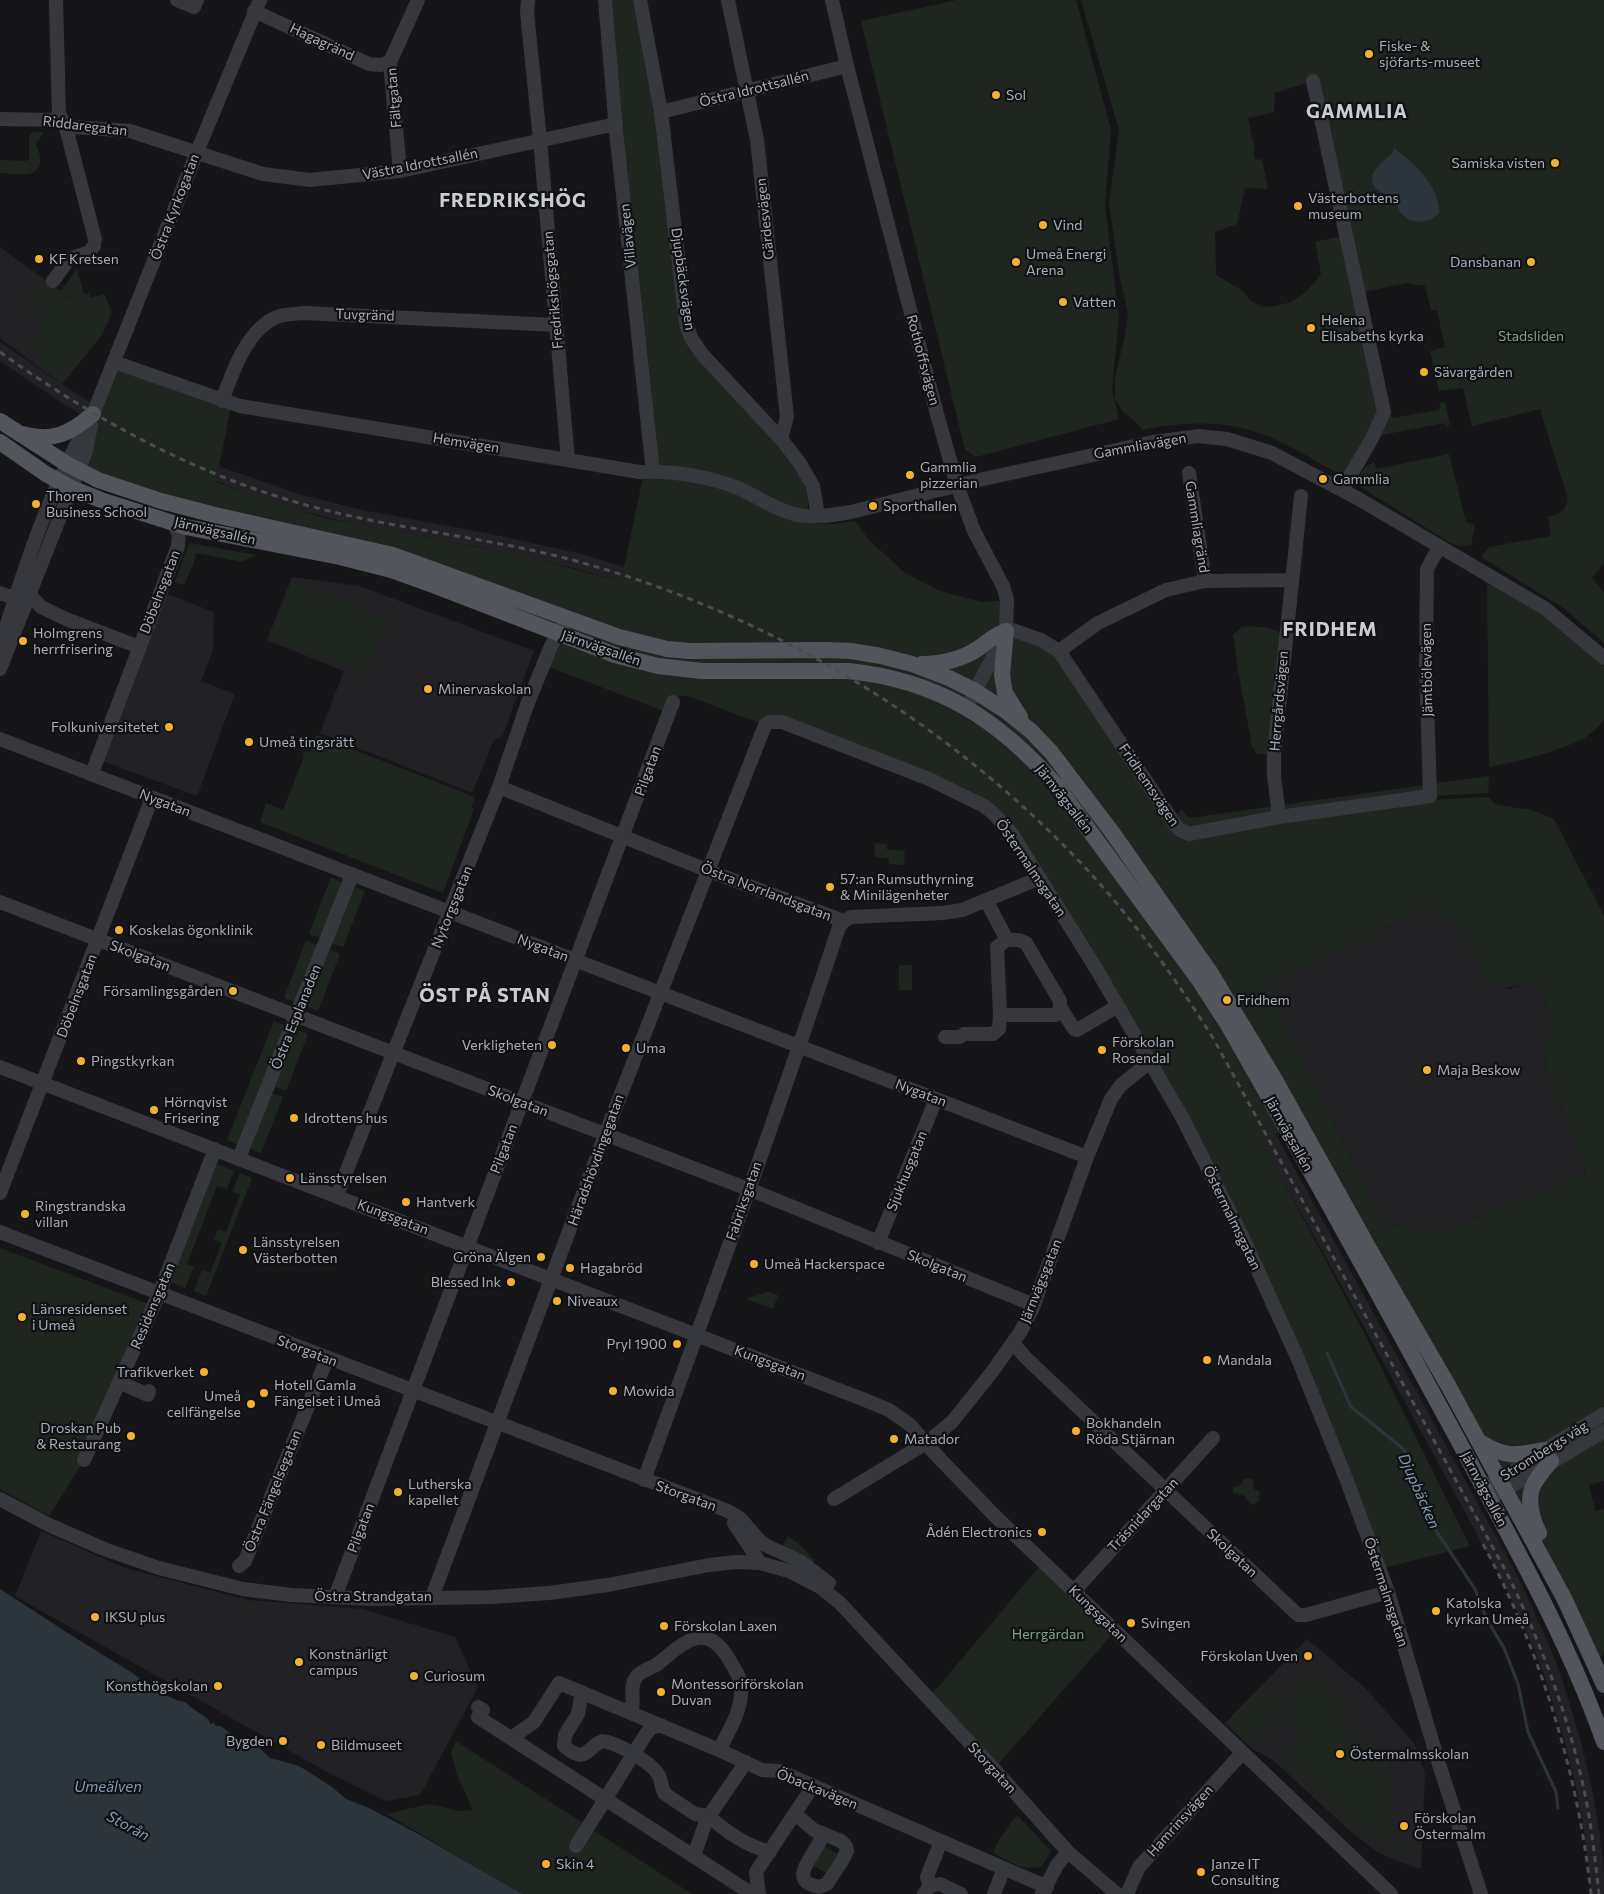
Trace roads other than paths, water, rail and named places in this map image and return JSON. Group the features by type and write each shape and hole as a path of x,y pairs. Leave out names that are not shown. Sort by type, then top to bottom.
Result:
{"main road":[{"path":"7,426 38,438 56,436 72,431 93,414"},
{"name":"Järnvägsallén","path":"7,426 73,467 98,480 161,501 215,515 393,555 619,636 667,649 716,652 826,650 850,651 881,656 912,664 949,678 1006,710 1031,731 1050,752 1112,832 1210,972 1275,1080 1449,1387 1564,1598 1604,1685"},
{"name":"Järnvägsallén","path":"0,442 46,474 101,500 204,531 391,570 433,584 628,659 678,669 722,672 848,671 870,673 911,683 967,707 999,729 1019,746 1056,785 1199,980 1262,1085 1551,1616 1576,1669 1604,1742"},
{"path":"912,664 950,662 978,648 990,638 1006,630"},
{"path":"1006,630 1002,675 1005,693 1012,706 1031,731"},
{"path":"1478,1442 1506,1455 1547,1456 1534,1484 1530,1513 1551,1556 1564,1598"}],"street":[{"path":"52,281 69,259 89,252 95,243 65,124 59,114 56,0"},
{"path":"176,0 194,7 197,0"},
{"name":"Fältgatan","path":"400,171 390,62 418,0"},
{"name":"Fredrikshögsgatan","path":"528,0 527,12 568,460"},
{"name":"Villavägen","path":"605,0 616,124 653,472"},
{"name":"Djupbäcksvägen","path":"640,0 662,112 686,323 691,338 702,354 781,439 810,478 818,516"},
{"name":"Gärdesvägen","path":"728,0 757,140 787,417 781,439"},
{"name":"Rothoffsvägen","path":"832,0 847,66 957,485 974,531 1003,586 1008,600 1006,630 967,707"},
{"name":"Hagagränd","path":"257,6 369,64 380,65 390,62"},
{"name":"Östra Kyrkogatan","path":"0,646 14,598 73,467 197,152 257,6"},
{"name":"Östra Idrottsallén","path":"662,112 847,66"},
{"path":"1313,81 1384,412 1371,440 1342,490"},
{"name":"Riddaregatan","path":"0,119 55,120 75,127 130,130 197,152"},
{"name":"Västra Idrottsallén","path":"197,152 264,174 298,180 352,177 400,171 616,124"},
{"name":"Tuvgränd","path":"222,401 243,351 252,336 261,327 277,317 304,313 556,325"},
{"name":"Hemvägen","path":"114,362 222,401 249,408 640,472 700,476 738,488 794,514 818,516"},
{"name":"Gammliavägen","path":"818,516 851,512 957,485 1153,442 1199,436 1227,439 1272,453 1342,490 1546,609 1604,658"},
{"name":"Gammliagränd","path":"1189,473 1205,582"},
{"name":"Östra Kyrkogatan","path":"0,669 29,594 65,484"},
{"name":"Herrgårdsvägen","path":"1279,817 1274,776 1274,755 1301,496"},
{"name":"Döbelnsgatan","path":"92,773 180,541 174,523"},
{"name":"Jämtbölevägen","path":"1430,796 1426,666 1427,569 1439,547"},
{"path":"1059,651 1098,623 1166,590 1205,582 1292,580"},
{"path":"0,593 14,598"},
{"path":"29,594 41,607 66,619 139,647"},
{"name":"Nytorgsgatan","path":"337,1195 500,787 527,705 566,618"},
{"name":"Fridhemsvägen","path":"1006,630 1041,640 1059,651 1180,830 1189,834 1279,817 1430,796"},
{"name":"Pilgatan","path":"335,1597 624,836 673,702"},
{"name":"Östermalmsgatan","path":"765,726 769,722 782,722 929,778 984,806 1003,822 1098,970 1183,1119 1239,1230 1298,1359 1347,1481 1388,1592 1438,1761 1481,1894"},
{"name":"Häradshövdingegatan","path":"432,1597 659,993 765,726"},
{"name":"Nygatan","path":"0,739 1087,1157"},
{"name":"Östra Norrlandsgatan","path":"500,787 708,871 844,921 851,917 943,913 962,910 1040,878"},
{"name":"Döbelnsgatan","path":"0,1193 44,1083 152,798"},
{"name":"Östra Esplanaden","path":"239,1158 352,875"},
{"path":"986,900 1007,940"},
{"name":"Skolgatan","path":"0,902 748,1190 1034,1305"},
{"name":"Fabriksgatan","path":"644,1480 799,1047 839,927 844,921"},
{"path":"945,1037 960,1037 964,1034 994,1034 999,1029 997,947 1007,940 1019,940 1026,943 1060,1001 1060,1010 1055,1015 1000,1015"},
{"path":"1060,1010 1062,1010 1074,1029 1077,1030 1118,1006"},
{"name":"Järnvägsgatan","path":"834,1498 926,1443 952,1422 1013,1343 1034,1305 1087,1157 1111,1099 1121,1085 1150,1062"},
{"name":"Kungsgatan","path":"0,1067 468,1245 552,1280 889,1410 909,1424 996,1517 1242,1754 1391,1894"},
{"name":"Sjukhusgatan","path":"878,1243 936,1099"},
{"name":"Residensgatan","path":"84,1460 159,1294 216,1150"},
{"name":"Storgatan","path":"0,1232 326,1359 728,1511 740,1518 765,1545 800,1561 830,1583 850,1604 852,1615"},
{"name":"Skolgatan","path":"1013,1343 1026,1358 1298,1615 1306,1615 1388,1592"},
{"name":"Östra Fängelsegatan","path":"239,1566 245,1561 326,1359"},
{"path":"119,1382 148,1395 149,1391"},
{"name":"Strombergs väg","path":"1485,1492 1502,1485 1547,1456 1604,1414"},
{"name":"Strombergs väg","path":"1547,1456 1604,1431"},
{"name":"Träsnidargatan","path":"1074,1591 1213,1438"},
{"name":"Östra Strandgatan","path":"0,1499 49,1525 104,1549 159,1568 243,1589 291,1595 372,1599 492,1597 549,1593 608,1585 723,1563 760,1563"},
{"name":"Storgatan","path":"728,1511 760,1563 789,1571 809,1580 829,1594 852,1615 1051,1831 1068,1852 1117,1894"},
{"path":"630,1713 633,1705 631,1691 638,1676 683,1644 694,1639 710,1639 722,1648 741,1684 738,1711 719,1750"},
{"name":"Öbackavägen","path":"511,1738 534,1722 559,1683 661,1725 762,1770 779,1771 1004,1868 1044,1890"},
{"path":"582,1692 580,1708 565,1735 564,1746 570,1752 580,1755 586,1754 598,1742 607,1741 634,1754 658,1774 665,1794 695,1814 710,1816 717,1824 748,1844 770,1852"},
{"path":"478,1707 483,1710 478,1717 752,1894"},
{"path":"576,1846 651,1728 661,1725"},
{"name":"Hamrinsvägen","path":"1127,1894 1140,1866 1242,1754"},
{"path":"694,1856 706,1821 746,1762"},
{"path":"728,1878 739,1878 756,1872 813,1786"},
{"path":"795,1814 805,1824 822,1834"},
{"path":"941,1841 927,1877 927,1890 940,1884 961,1894"},
{"path":"1044,1890 1057,1865 1068,1852"},
{"path":"994,1894 1004,1868"},
{"path":"756,1872 759,1894"}],"water":[{"path":"1394,148 1417,168 1435,193 1439,213 1431,219 1416,222 1406,218 1396,202 1378,190 1374,185 1372,180 1375,170 1392,154"},
{"name":"Umeälven","path":"0,1589 131,1672 155,1690 185,1702 208,1719 210,1724 214,1723 216,1726 221,1726 237,1739 252,1741 270,1758 304,1769 332,1787 346,1799 369,1808 420,1835 522,1894 0,1894"}],"waterway":[{"name":"Djupbäcken","path":"1327,1353 1351,1407 1405,1452 1431,1523 1475,1589 1486,1618 1504,1648 1518,1684 1528,1732 1556,1792 1558,1808"}],"railway":[{"path":"0,352 76,403 116,426 198,467 241,484 284,499 329,511 545,553 576,561 649,584 721,612 790,645 857,682 921,724 981,771 1039,821 1093,876 1126,914 1171,975 1213,1038 1509,1577 1552,1679 1577,1758 1588,1812 1599,1894"},
{"path":"1483,1544 1523,1627 1554,1714 1577,1803 1591,1894"}],"place":[{"name":"Fiske- & sjöfarts-museet","path":"1369,54"},
{"name":"Sol","path":"996,95"},
{"name":"Samiska visten","path":"1555,163"},
{"name":"Västerbottens museum","path":"1298,206"},
{"name":"Vind","path":"1043,225"},
{"name":"KF Kretsen","path":"39,259"},
{"name":"Umeå Energi Arena","path":"1016,262"},
{"name":"Dansbanan","path":"1531,262"},
{"name":"Vatten","path":"1063,302"},
{"name":"Helena Elisabeths kyrka","path":"1311,328"},
{"name":"Sävargården","path":"1424,372"},
{"name":"Gammlia pizzerian","path":"910,475"},
{"name":"Gammlia","path":"1323,479"},
{"name":"Thoren Business School","path":"36,504"},
{"name":"Sporthallen","path":"873,506"},
{"name":"Holmgrens herrfrisering","path":"23,641"},
{"name":"Minervaskolan","path":"428,689"},
{"name":"Folkuniversitetet","path":"169,727"},
{"name":"Umeå tingsrätt","path":"249,742"},
{"name":"57:an Rumsuthyrning & Minilägenheter","path":"830,887"},
{"name":"Koskelas ögonklinik","path":"119,930"},
{"name":"Församlingsgården","path":"233,991"},
{"name":"Fridhem","path":"1227,1000"},
{"name":"Verkligheten","path":"552,1045"},
{"name":"Uma","path":"626,1048"},
{"name":"Förskolan Rosendal","path":"1102,1050"},
{"name":"Pingstkyrkan","path":"81,1061"},
{"name":"Maja Beskow","path":"1427,1070"},
{"name":"Hörnqvist Frisering","path":"154,1110"},
{"name":"Idrottens hus","path":"294,1118"},
{"name":"Länsstyrelsen","path":"290,1178"},
{"name":"Hantverk","path":"406,1202"},
{"name":"Ringstrandska villan","path":"25,1214"},
{"name":"Länsstyrelsen Västerbotten","path":"243,1250"},
{"name":"Gröna Älgen","path":"541,1257"},
{"name":"Umeå Hackerspace","path":"754,1264"},
{"name":"Hagabröd","path":"570,1268"},
{"name":"Blessed Ink","path":"511,1282"},
{"name":"Niveaux","path":"557,1301"},
{"name":"Länsresidenset i Umeå","path":"22,1317"},
{"name":"Pryl 1900","path":"677,1344"},
{"name":"Mandala","path":"1207,1360"},
{"name":"Trafikverket","path":"204,1372"},
{"name":"Mowida","path":"613,1391"},
{"name":"Hotell Gamla Fängelset i Umeå","path":"264,1393"},
{"name":"Umeå cellfängelse","path":"251,1404"},
{"name":"Bokhandeln Röda Stjärnan","path":"1076,1431"},
{"name":"Droskan Pub & Restaurang","path":"131,1436"},
{"name":"Matador","path":"894,1439"},
{"name":"Lutherska kapellet","path":"398,1492"},
{"name":"Ådén Electronics","path":"1042,1532"},
{"name":"Katolska kyrkan Umeå","path":"1436,1611"},
{"name":"IKSU plus","path":"95,1617"},
{"name":"Svingen","path":"1131,1623"},
{"name":"Förskolan Laxen","path":"664,1626"},
{"name":"Förskolan Uven","path":"1308,1656"},
{"name":"Konstnärligt campus","path":"299,1662"},
{"name":"Curiosum","path":"414,1676"},
{"name":"Konsthögskolan","path":"218,1686"},
{"name":"Montessoriförskolan Duvan","path":"661,1692"},
{"name":"Bygden","path":"283,1741"},
{"name":"Bildmuseet","path":"321,1745"},
{"name":"Östermalmsskolan","path":"1340,1754"},
{"name":"Förskolan Östermalm","path":"1404,1826"},
{"name":"Skin 4","path":"546,1864"},
{"name":"Janze IT Consulting","path":"1201,1872"}],"district":[{"name":"GAMMLIA","path":"1357,112"},
{"name":"FREDRIKSHÖG","path":"513,201"},
{"name":"FRIDHEM","path":"1330,630"},
{"name":"ÖST PÅ STAN","path":"485,996"}],"park label":[{"name":"Stadsliden","path":"1531,336"},
{"name":"Herrgärdan","path":"1048,1634"}],"water label":[{"name":"Storån","path":"128,1826"}]}
